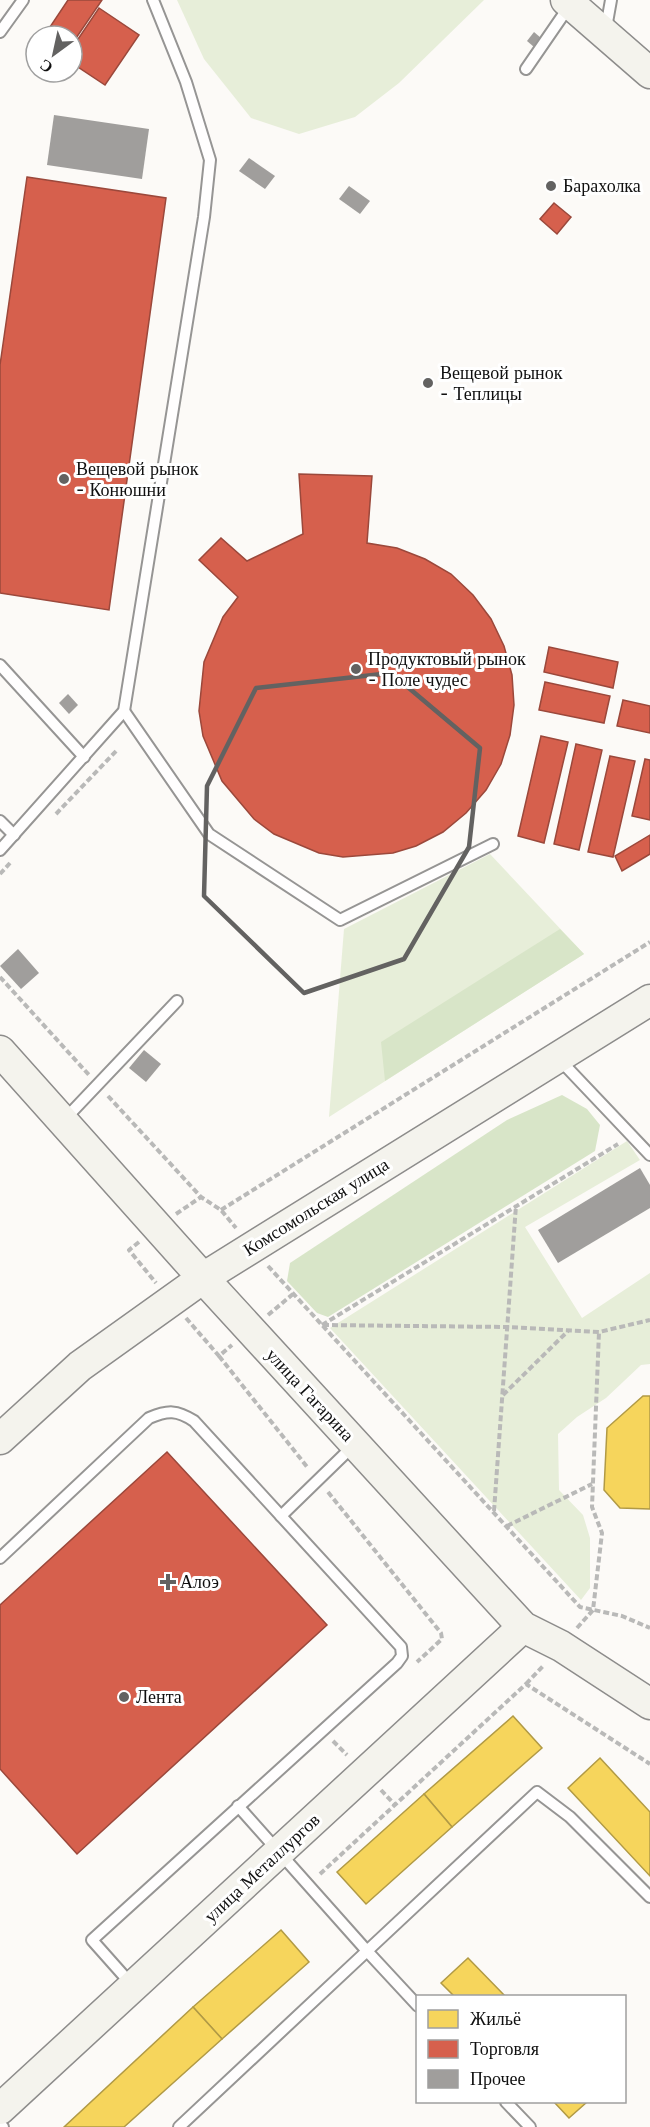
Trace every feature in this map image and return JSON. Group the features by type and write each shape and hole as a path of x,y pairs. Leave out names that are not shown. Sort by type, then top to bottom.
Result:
{"street":[{"path":"568,2 650,73"},
{"name":"Комсомольская улица","path":"0,1439 80,1366 203,1278 650,999"},
{"name":"улица Гагарина","path":"0,1051 203,1278 523,1627 561,1646 650,1704"},
{"name":"улица Металлургов","path":"0,2109 523,1627"}],"lane":[{"path":"0,32 23,0"},
{"path":"0,850 124,711 202,229 210,160 186,82 153,0"},
{"path":"604,34 611,0"},
{"path":"526,69 568,2"},
{"path":"0,665 84,757"},
{"path":"124,711 209,834 340,920 493,844"},
{"path":"0,820 14,835"},
{"path":"62,1122 177,1001"},
{"path":"558,1058 650,1155"},
{"path":"0,1558 149,1418 165,1411 180,1412 194,1421 401,1647 402,1656 92,1940 133,1986"},
{"path":"281,1516 355,1444"},
{"path":"179,2127 537,1792 570,1817 650,1897"},
{"path":"238,1806 416,2005"},
{"path":"507,2103 530,2127"}],"path":[{"path":"221,1209 650,942"},
{"path":"0,977 201,1197 221,1209 251,1247 580,1607 622,1616 650,1628"},
{"path":"322,1325 602,1153"},
{"path":"494,1512 516,1206"},
{"path":"322,1325 599,1332 650,1320"},
{"path":"502,1396 568,1330"},
{"path":"308,1886 526,1684 593,1610 603,1533 592,1507 599,1332"},
{"path":"507,1526 592,1484"},
{"path":"526,1684 650,1764"}],"highlighted area":[{"path":"391,673 480,748 469,847 404,959 304,993 204,896 207,786 256,688"}],"green space":[{"path":"177,0 484,0 399,83 355,117 299,134 251,118 204,59"},
{"path":"490,854 584,954 329,1117 344,929"},
{"path":"560,929 584,954 385,1081 381,1042"},
{"path":"562,1095 587,1109 600,1125 595,1151 328,1317 317,1313 287,1281 290,1263 507,1120"},
{"path":"627,1141 640,1160 525,1227 582,1318 650,1273 650,1364 641,1365 606,1398 577,1417 558,1434 559,1490 583,1515 590,1538 590,1588 581,1600 330,1328"}],"building: Жильё":[{"path":"643,1396 650,1396 650,1509 620,1508 604,1490 607,1428"},
{"path":"513,1716 542,1748 452,1827 424,1794"},
{"path":"600,1758 650,1812 650,1876 568,1788"},
{"path":"424,1794 452,1827 366,1904 337,1872"},
{"path":"281,1930 309,1962 222,2039 193,2007"},
{"path":"468,1958 504,1995 453,1995 441,1983"},
{"path":"193,2007 222,2039 124,2127 64,2127"},
{"path":"555,2103 586,2103 569,2118"}],"building: Торговля":[{"path":"68,0 102,0 84,26 84,24 52,24"},
{"path":"99,8 139,35 105,85 84,71 84,30"},
{"name":"Вещевой рынок - Конюшни","path":"27,177 166,198 109,610 0,593 0,365"},
{"path":"554,203 571,217 557,234 540,219"},
{"name":"Продуктовый рынок - Поле чудес","path":"299,474 372,476 367,543 397,548 425,559 451,574 473,595 491,619 504,646 512,675 514,705 510,735 501,764 486,790 466,813 443,832 416,846 393,853 343,857 319,853 274,834 254,819 222,781 203,736 199,711 204,662 223,617 238,597 199,560 221,538 247,561 303,534"},
{"path":"549,647 618,662 613,688 544,672"},
{"path":"545,682 610,696 604,723 539,710"},
{"path":"623,700 650,706 650,733 617,726"},
{"path":"541,736 568,742 544,843 518,836"},
{"path":"576,744 602,750 579,850 554,844"},
{"path":"610,756 635,761 613,857 588,852"},
{"path":"645,759 650,760 650,820 632,816"},
{"path":"650,835 650,854 622,871 615,856"},
{"name":"Лента","path":"167,1452 327,1625 77,1854 0,1769 0,1605"}],"building: Прочее":[{"path":"534,32 541,38 534,47 527,41"},
{"path":"54,115 149,129 142,179 47,165"},
{"path":"249,158 275,176 265,189 239,171"},
{"path":"349,186 370,201 360,214 339,199"},
{"path":"68,694 78,705 69,714 59,703"},
{"path":"18,949 39,973 21,989 0,966"},
{"path":"144,1050 161,1064 146,1082 129,1068"},
{"path":"640,1168 650,1185 650,1208 558,1263 538,1230"}],"place":[{"name":"Барахолка","path":"551,186"},
{"name":"Вещевой рынок - Теплицы","path":"428,383"},
{"name":"Вещевой рынок - Конюшни","path":"64,479"},
{"name":"Продуктовый рынок - Поле чудес","path":"356,669"},
{"name":"Алоэ","path":"168,1582"},
{"name":"Лента","path":"124,1697"}]}
